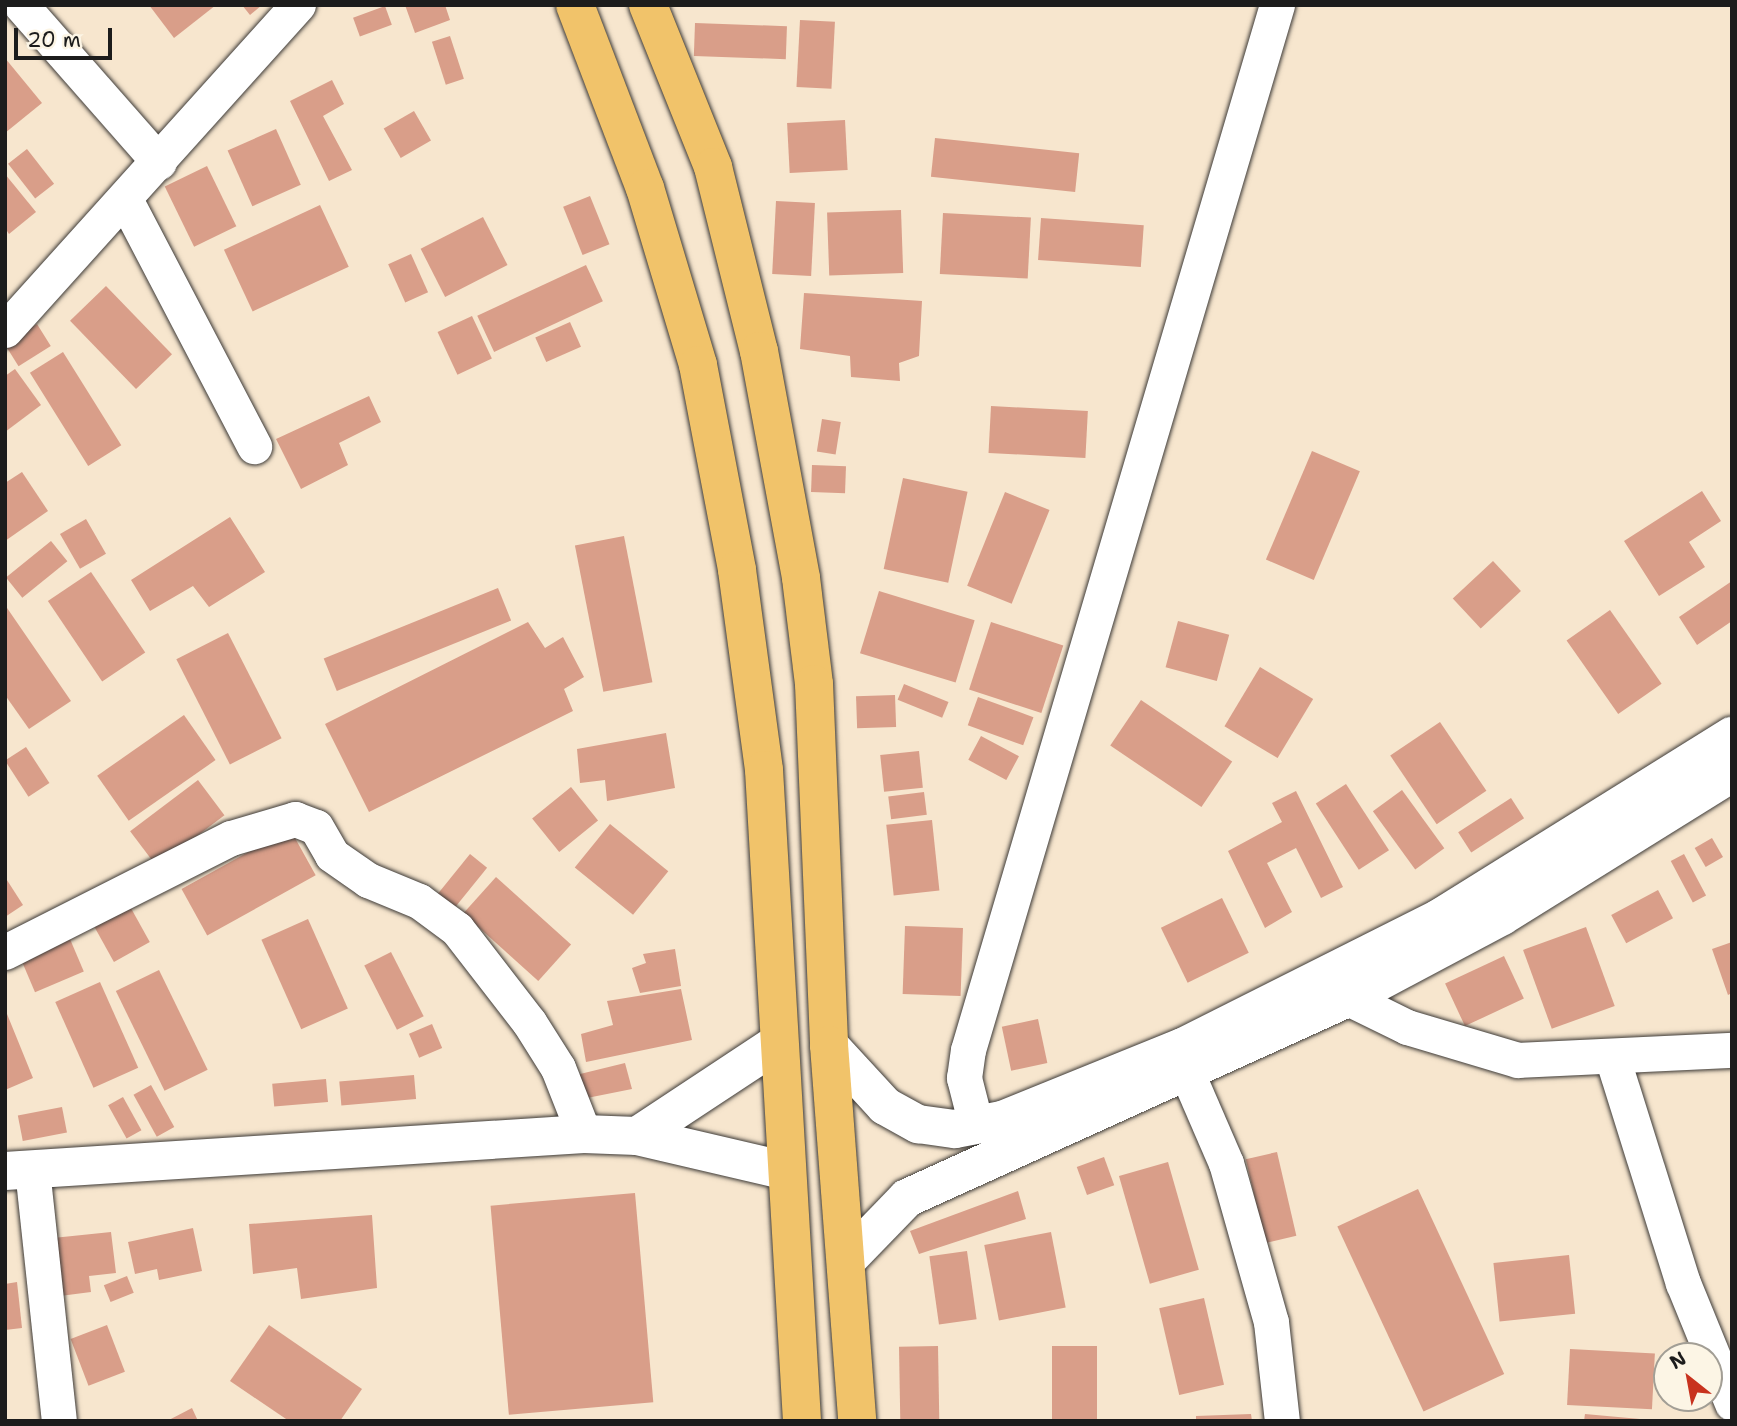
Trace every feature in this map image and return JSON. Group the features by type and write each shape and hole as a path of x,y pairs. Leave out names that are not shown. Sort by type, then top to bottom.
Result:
{"highway":[{"path":"575,5 645,188 698,365 737,570 764,770 802,1421"},
{"path":"648,5 713,167 759,351 801,578 821,799 829,1045 857,1421"}],"street":[{"path":"21,5 159,162"},
{"path":"5,330 298,5"},
{"path":"976,1125 964,1078 968,1050 1277,5"},
{"path":"125,199 254,446"},
{"path":"829,1045 885,1106 907,1118 955,1129 976,1125 1183,1047 1441,917 1732,736"},
{"path":"847,1261 907,1198 1348,998 1503,916 1732,773"},
{"path":"5,952 231,838 295,819 316,827 332,855 368,880 419,901 457,929 537,1033 584,1133"},
{"path":"1348,998 1407,1027 1518,1060 1613,1060 1732,1050"},
{"path":"637,1136 778,1042"},
{"path":"1613,1060 1683,1283 1732,1403"},
{"path":"1187,1073 1226,1163 1271,1322 1282,1421"},
{"path":"59,1421 19,1170 584,1133 637,1136 787,1171"}],"building":[{"path":"149,5 216,5 174,38"},
{"path":"242,5 262,5 250,15"},
{"path":"405,5 445,5 450,20 415,33"},
{"path":"385,6 392,25 360,36 353,18"},
{"path":"800,20 835,22 831,89 796,87"},
{"path":"695,23 787,26 786,59 694,56"},
{"path":"450,36 464,79 446,85 432,42"},
{"path":"5,58 42,103 5,133"},
{"path":"332,80 344,104 323,116 352,170 329,181 290,101"},
{"path":"414,111 431,140 401,158 384,128"},
{"path":"845,120 848,170 790,173 787,123"},
{"path":"276,129 301,185 252,206 228,151"},
{"path":"935,138 1079,153 1075,192 931,177"},
{"path":"27,149 54,184 35,198 8,164"},
{"path":"207,166 236,226 194,247 165,187"},
{"path":"5,174 36,212 9,234 5,228"},
{"path":"590,196 609,244 583,255 563,207"},
{"path":"776,201 815,203 811,276 772,274"},
{"path":"320,205 349,267 253,311 224,250"},
{"path":"901,210 903,273 829,276 827,213"},
{"path":"943,213 1031,218 1028,279 940,274"},
{"path":"483,217 508,265 445,297 421,249"},
{"path":"1041,218 1144,225 1141,267 1038,260"},
{"path":"411,254 428,292 405,303 388,264"},
{"path":"586,265 603,301 494,352 477,316"},
{"path":"106,286 172,354 136,389 70,321"},
{"path":"804,293 922,301 919,356 899,363 900,381 851,377 850,356 800,349"},
{"path":"472,316 492,359 457,375 438,332"},
{"path":"570,322 581,347 546,362 535,337"},
{"path":"37,324 51,346 19,366 5,344"},
{"path":"63,352 121,445 88,466 30,373"},
{"path":"15,369 41,405 5,432 5,376"},
{"path":"369,396 381,422 339,443 348,465 301,489 276,439"},
{"path":"991,406 1088,411 1085,458 989,453"},
{"path":"822,419 841,422 836,455 817,452"},
{"path":"1312,451 1360,471 1314,580 1266,560"},
{"path":"812,465 846,466 845,493 811,492"},
{"path":"22,472 48,511 5,541 5,483"},
{"path":"903,478 968,492 948,583 884,569"},
{"path":"1702,491 1721,521 1689,542 1705,567 1659,596 1624,541"},
{"path":"1005,492 1050,510 1012,604 967,586"},
{"path":"230,517 265,572 209,607 193,586 150,611 131,580"},
{"path":"86,519 106,554 80,569 60,534"},
{"path":"624,536 652,682 603,692 575,546"},
{"path":"51,541 67,561 22,598 6,578"},
{"path":"1493,561 1521,591 1481,628 1453,599"},
{"path":"91,572 145,652 102,681 48,601"},
{"path":"1732,581 1732,621 1697,645 1679,617"},
{"path":"498,588 511,620 337,691 324,658"},
{"path":"879,591 975,620 956,682 860,653"},
{"path":"5,605 71,701 29,729 5,695"},
{"path":"1610,610 1662,684 1618,714 1567,640"},
{"path":"1178,621 1229,635 1217,681 1166,667"},
{"path":"528,622 545,648 563,637 584,677 564,689 573,711 369,812 325,724"},
{"path":"991,622 1063,645 1041,713 969,690"},
{"path":"228,633 282,738 230,764 176,659"},
{"path":"1260,667 1313,699 1278,758 1224,726"},
{"path":"904,684 949,702 942,718 898,700"},
{"path":"895,695 896,727 857,728 856,696"},
{"path":"978,697 1033,717 1023,745 968,725"},
{"path":"1141,700 1232,762 1201,807 1110,746"},
{"path":"184,715 216,760 129,821 97,776"},
{"path":"1440,722 1486,791 1437,824 1390,756"},
{"path":"666,733 675,788 607,801 605,780 580,783 577,749"},
{"path":"981,736 1019,756 1006,780 968,760"},
{"path":"26,747 49,783 28,797 5,761"},
{"path":"919,751 923,788 884,792 880,755"},
{"path":"198,780 224,815 157,866 130,831"},
{"path":"1346,784 1389,850 1359,870 1316,804"},
{"path":"571,787 598,820 559,852 532,818"},
{"path":"1402,790 1444,848 1415,869 1373,811"},
{"path":"1296,791 1343,887 1321,898 1296,848 1267,863 1292,912 1265,928 1228,851 1282,822 1272,803"},
{"path":"924,792 927,815 891,819 888,796"},
{"path":"1511,798 1524,818 1471,852 1458,832"},
{"path":"932,820 939,891 894,895 886,825"},
{"path":"610,824 668,871 633,915 575,868"},
{"path":"290,829 316,875 207,935 182,889"},
{"path":"1712,838 1723,857 1706,867 1695,848"},
{"path":"470,854 487,868 454,909 437,895"},
{"path":"1684,854 1706,895 1693,903 1671,861"},
{"path":"5,877 23,905 5,917"},
{"path":"496,877 571,945 538,981 463,913"},
{"path":"1658,890 1673,918 1626,943 1611,915"},
{"path":"1222,898 1249,953 1188,983 1161,928"},
{"path":"127,901 150,942 114,962 91,921"},
{"path":"308,919 348,1009 301,1029 261,940"},
{"path":"905,926 963,928 961,996 903,994"},
{"path":"1586,927 1615,1006 1552,1029 1523,950"},
{"path":"67,932 84,972 35,992 18,953"},
{"path":"1732,942 1732,993 1728,995 1712,949"},
{"path":"675,949 681,986 640,993 632,968 646,963 643,954"},
{"path":"391,952 424,1016 397,1030 364,966"},
{"path":"1504,956 1524,999 1465,1026 1445,983"},
{"path":"159,970 208,1070 165,1091 116,991"},
{"path":"100,982 138,1068 93,1088 55,1002"},
{"path":"681,989 692,1040 586,1062 581,1034 613,1025 607,1001"},
{"path":"5,1009 33,1078 5,1090"},
{"path":"1038,1019 1047,1063 1011,1071 1002,1027"},
{"path":"432,1024 442,1048 419,1058 409,1034"},
{"path":"625,1063 632,1089 587,1098 576,1075"},
{"path":"414,1075 416,1099 341,1105 339,1082"},
{"path":"326,1079 328,1102 274,1107 272,1084"},
{"path":"151,1085 174,1127 157,1137 134,1095"},
{"path":"123,1097 141,1130 127,1138 108,1105"},
{"path":"62,1107 67,1133 23,1141 18,1116"},
{"path":"1277,1152 1296,1236 1265,1243 1246,1159"},
{"path":"1104,1157 1114,1185 1087,1195 1077,1167"},
{"path":"1168,1162 1199,1270 1150,1284 1119,1176"},
{"path":"1418,1189 1504,1374 1424,1411 1337,1227"},
{"path":"1018,1191 1026,1219 919,1254 910,1231"},
{"path":"635,1193 653,1402 509,1415 491,1206"},
{"path":"372,1215 377,1288 301,1299 297,1268 253,1274 249,1224"},
{"path":"193,1228 202,1271 159,1280 157,1269 135,1274 128,1242"},
{"path":"111,1232 116,1273 89,1276 91,1292 60,1296 53,1238"},
{"path":"1051,1232 1066,1308 999,1321 984,1245"},
{"path":"967,1251 977,1319 939,1325 929,1256"},
{"path":"1569,1255 1575,1314 1500,1322 1493,1263"},
{"path":"127,1276 134,1293 111,1302 104,1285"},
{"path":"17,1282 22,1328 5,1330 5,1284"},
{"path":"1204,1298 1224,1385 1179,1395 1159,1308"},
{"path":"107,1325 125,1372 89,1386 71,1339"},
{"path":"269,1325 362,1389 340,1421 289,1421 230,1381"},
{"path":"938,1346 939,1421 900,1421 899,1347"},
{"path":"1052,1346 1097,1346 1097,1421 1052,1421"},
{"path":"1570,1349 1653,1353 1652,1409 1567,1405"},
{"path":"192,1408 198,1421 167,1421"},
{"path":"1251,1414 1252,1421 1196,1421 1196,1416"},
{"path":"1585,1414 1640,1419 1640,1421 1584,1421"}]}
